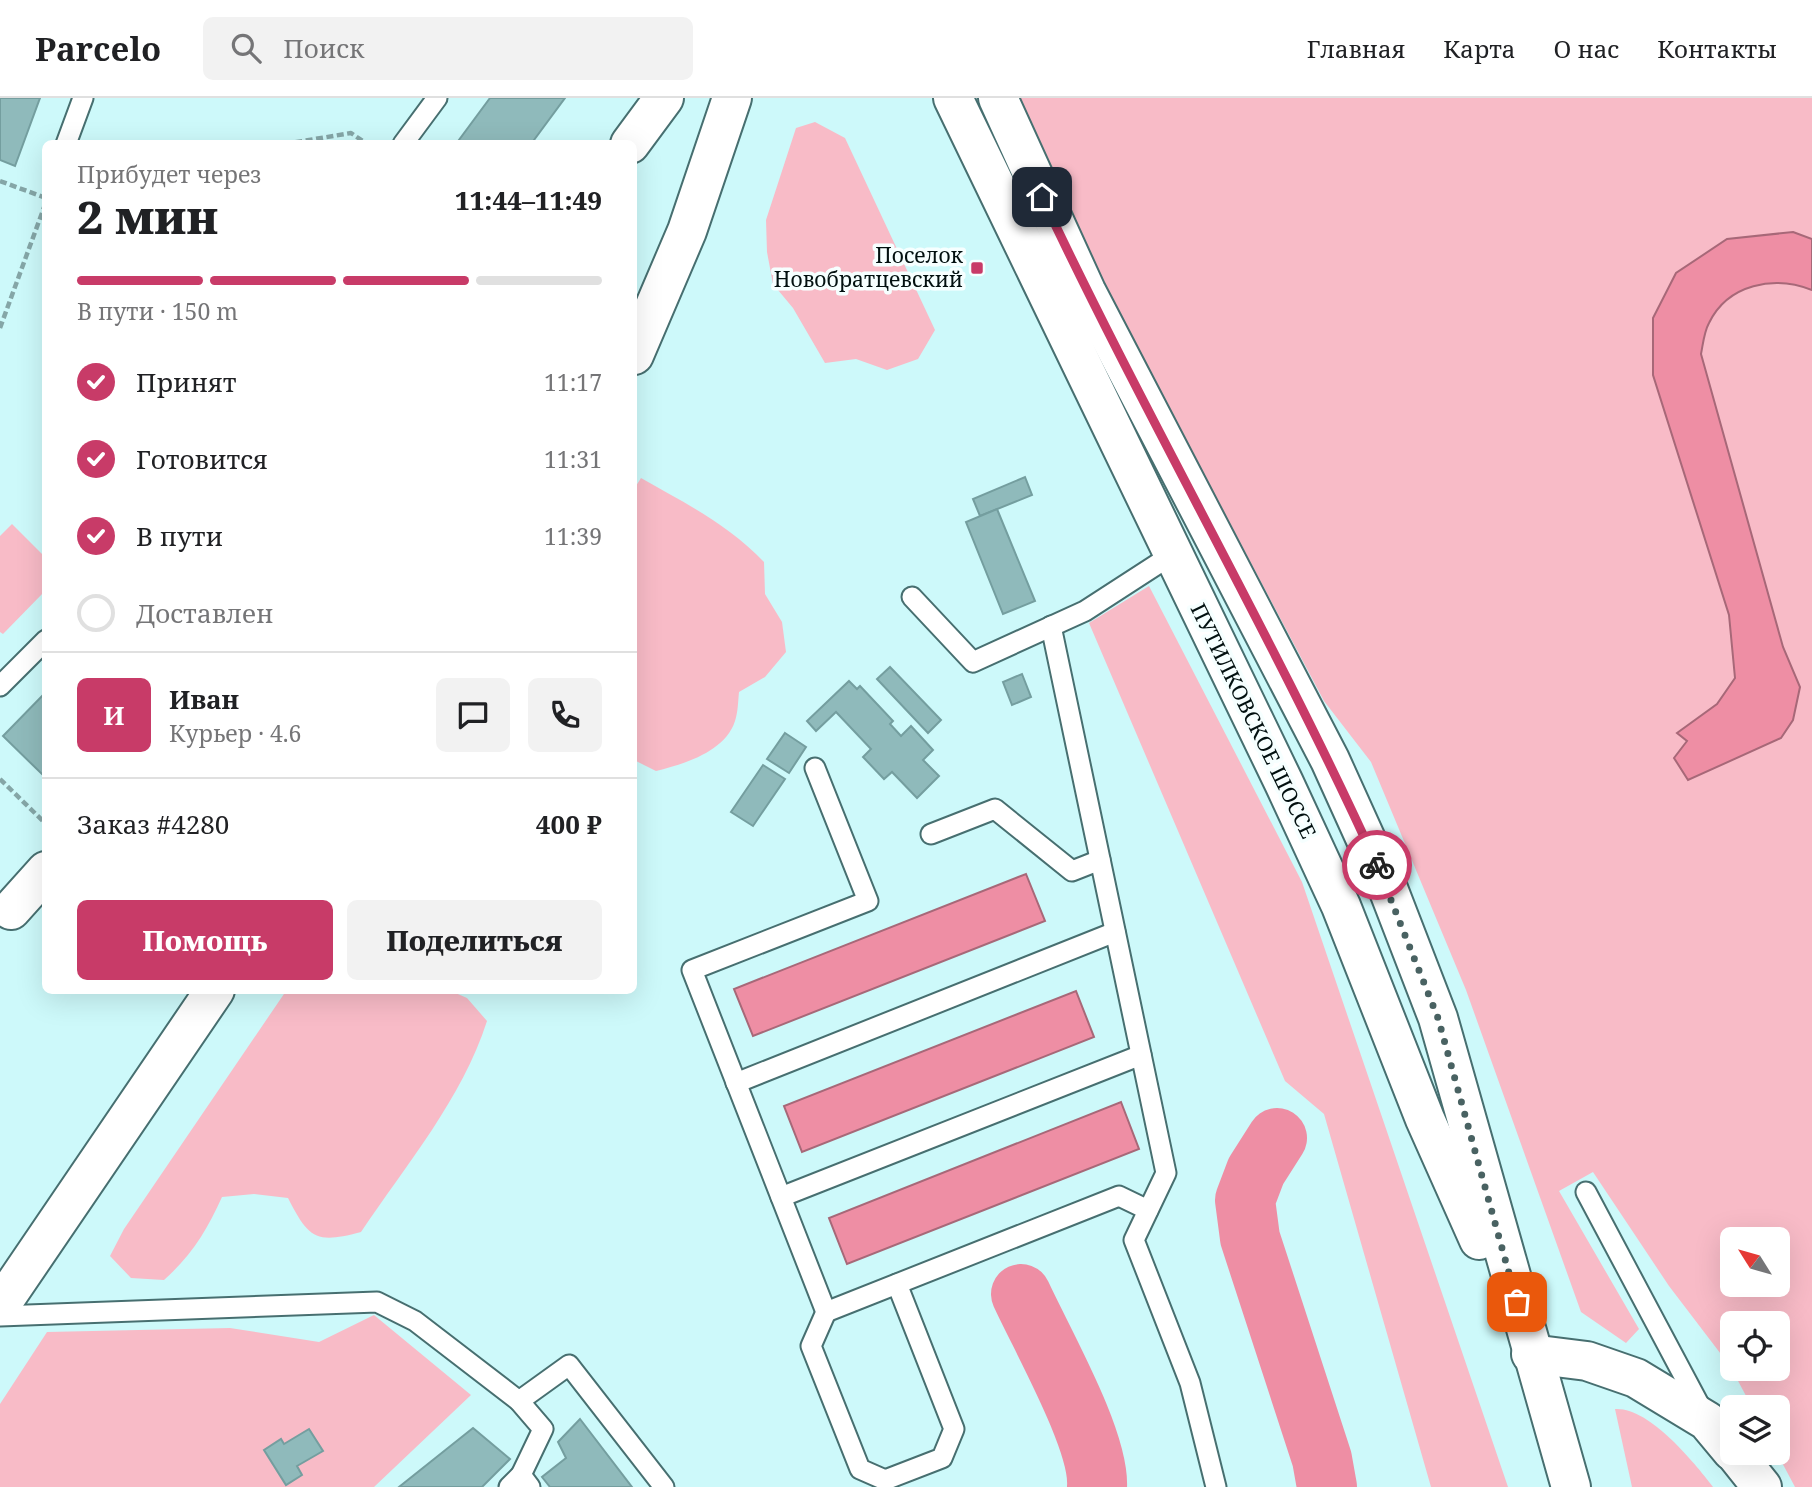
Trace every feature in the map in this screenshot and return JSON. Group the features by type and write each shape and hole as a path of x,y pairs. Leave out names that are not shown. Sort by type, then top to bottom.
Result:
{"main road":[{"path":"633,140 664,98"},
{"path":"637,348 687,231 732,98"},
{"name":"ПУТИЛКОВСКОЕ ШОССЕ","path":"953,98 1341,906 1425,1118 1531,1354"},
{"path":"998,98 1086,290 1330,760 1387,886 1438,1018 1531,1354 1571,1487"},
{"path":"11,910 42,875"},
{"path":"0,1306 212,994"},
{"path":"1531,1354 1587,1361 1636,1378 1707,1421 1720,1436"},
{"path":"1744,1465 1762,1487"}],"lane":[{"path":"67,140 83,98"},
{"path":"406,140 437,98"},
{"path":"912,597 973,662 1085,611 1173,555"},
{"path":"1051,626 1166,1173 1134,1240 1190,1383 1216,1487"},
{"path":"0,686 42,644"},
{"path":"815,768 868,901 692,970 826,1312"},
{"path":"931,834 995,809 1072,871 1100,860"},
{"path":"736,1083 1115,932"},
{"path":"781,1197 1141,1055"},
{"path":"1586,1192 1707,1421"},
{"path":"897,1284 954,1429 942,1458 885,1480 860,1469 811,1346 826,1312 1119,1196 1148,1210"},
{"path":"0,1316 377,1302 415,1321 519,1401 543,1429 520,1483"},
{"path":"519,1401 569,1365 664,1487"}],"path":[{"path":"309,140 351,133 361,140"},
{"path":"0,181 42,198"},
{"path":"0,328 42,211"},
{"path":"0,779 42,820"}],"shaded area":[{"path":"1017,98 1812,98 1812,239 1793,232 1653,318 1653,375 1729,615 1735,678 1717,704 1678,733 1687,741 1800,687 1783,647 1701,354 1709,323 1717,310 1740,291 1753,286 1783,283 1812,290 1812,1487 1795,1487 1783,1465 1790,1465 1790,1395 1746,1395 1738,1381 1790,1381 1790,1311 1720,1311 1720,1353 1669,1286 1593,1172 1559,1191 1639,1329 1626,1343 1581,1312 1466,990 1371,762 1324,701 1081,242"},
{"path":"815,122 845,138 935,330 918,359 887,370 856,359 825,363 793,308 773,284 767,252 766,220 796,128"},
{"path":"1793,232 1812,239 1812,290 1783,283 1753,286 1740,291 1717,310 1705,334 1701,354 1783,647 1800,687 1793,720 1781,738 1688,780 1674,758 1687,741 1677,733 1717,704 1735,678 1729,615 1653,375 1653,318 1676,273 1727,239"},
{"path":"641,478 690,506 736,537 764,562 765,594 782,622 786,652 765,677 739,692 735,721 722,741 713,749 691,760 656,771 637,762 637,484"},
{"path":"12,524 42,554 42,594 3,634 0,632 0,536"},
{"path":"1149,586 1302,882 1508,1487 1431,1487 1324,1114 1285,1081 1089,623"},
{"path":"1026,874 1045,921 753,1036 734,989"},
{"path":"1076,991 1094,1037 802,1152 784,1106"},
{"path":"284,994 458,994 467,998 487,1021 463,1077 432,1131 361,1232 334,1238 316,1235 308,1230 288,1198 254,1194 222,1197 198,1242 164,1280 131,1278 110,1256 124,1229"},
{"path":"1121,1102 1139,1149 847,1264 829,1218"},
{"path":"374,1315 471,1395 374,1487 0,1487 0,1404 47,1332 230,1328 319,1342"},
{"path":"1615,1409 1628,1411 1656,1426 1682,1450 1713,1487 1632,1487"}],"building":[{"path":"0,98 40,98 15,166 0,160"},
{"path":"490,98 565,98 534,140 459,140"},
{"path":"1025,477 1032,495 980,516 973,499"},
{"path":"997,509 1035,601 1003,614 966,522"},
{"path":"890,667 941,720 928,733 877,679"},
{"path":"1022,674 1031,697 1012,705 1003,682"},
{"path":"849,681 857,689 860,686 893,721 890,724 901,736 911,726 933,750 923,760 939,776 917,798 892,772 884,779 863,757 871,749 836,712 816,731 807,721"},
{"path":"42,696 42,774 3,736"},
{"path":"785,733 806,747 789,773 767,759"},
{"path":"763,765 785,779 753,826 731,812"},
{"path":"580,1419 632,1487 550,1487 542,1477 566,1458 558,1442"},
{"path":"473,1428 510,1459 482,1487 399,1487"},
{"path":"309,1429 323,1451 297,1466 302,1475 286,1485 264,1450 281,1439 284,1444"}],"waterway":[{"path":"1277,1138 1256,1171 1245,1200 1250,1238 1322,1459 1327,1487"},
{"path":"1021,1294 1080,1418 1095,1467 1097,1487"}],"way so far":[{"path":"1377,865 1438,1018 1517,1302"}],"place":[{"name":"Поселок Новобратцевский","path":"977,268"}],"route":[{"path":"1042,197 1086,290 1330,760 1377,865"}]}
